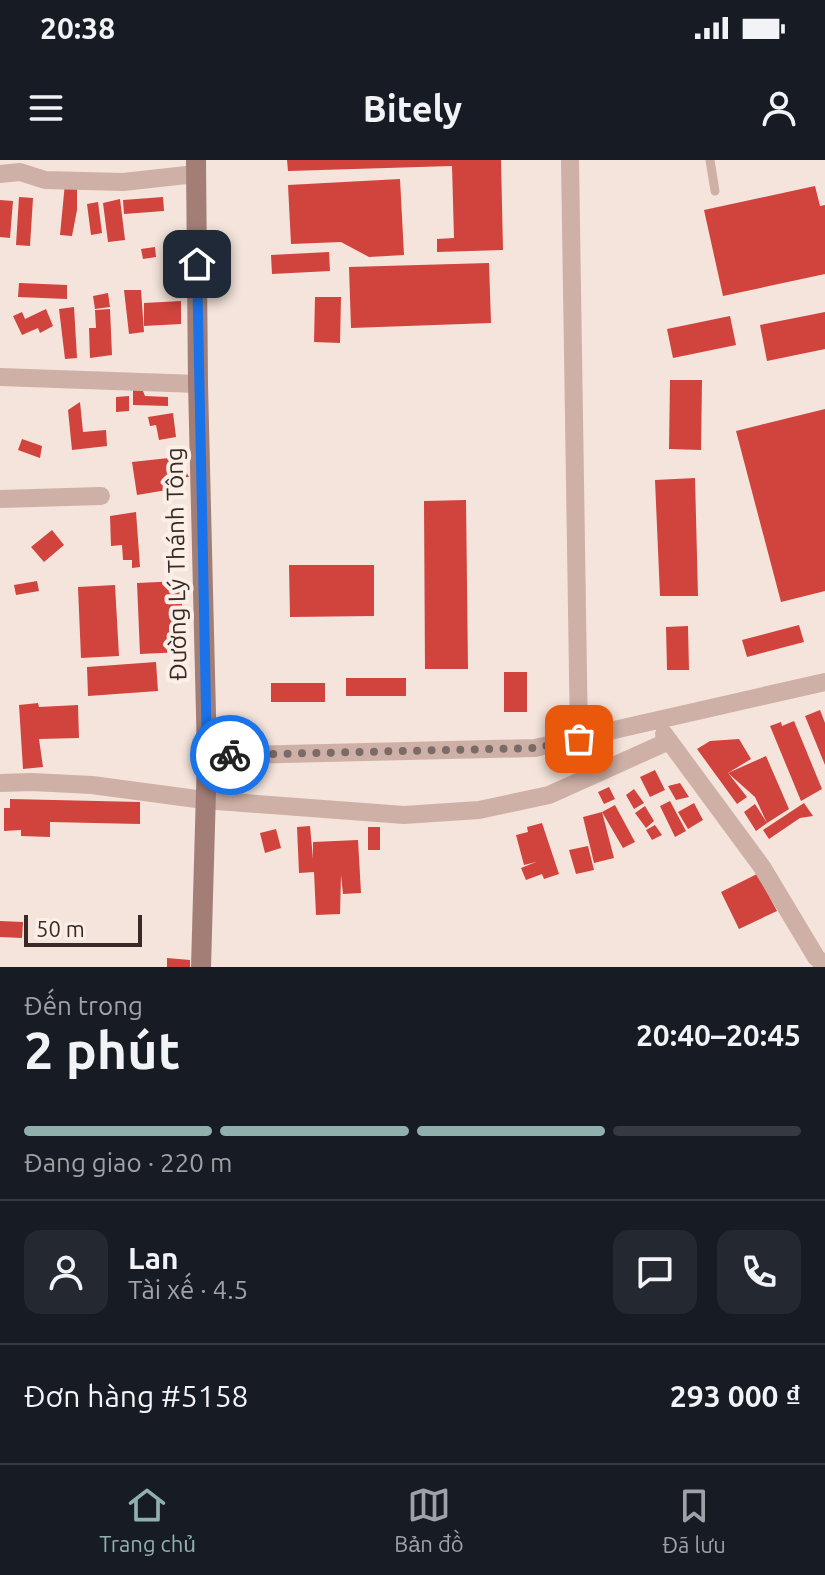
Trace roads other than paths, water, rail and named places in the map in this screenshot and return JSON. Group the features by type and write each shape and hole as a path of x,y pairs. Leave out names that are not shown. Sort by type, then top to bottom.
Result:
{"street":[{"path":"570,160 579,739"},
{"path":"0,174 19,166 45,180 123,182 196,167"},
{"name":"Đường Lý Thánh Tông","path":"196,167 207,756 201,967"},
{"path":"0,377 198,384"},
{"path":"0,499 101,496"},
{"path":"207,756 535,748 825,682"},
{"path":"655,722 762,867 816,957 825,966"},
{"path":"0,783 92,785 204,800 404,815 479,810 549,795 669,741"}],"lane":[{"path":"710,160 715,191"}]}
